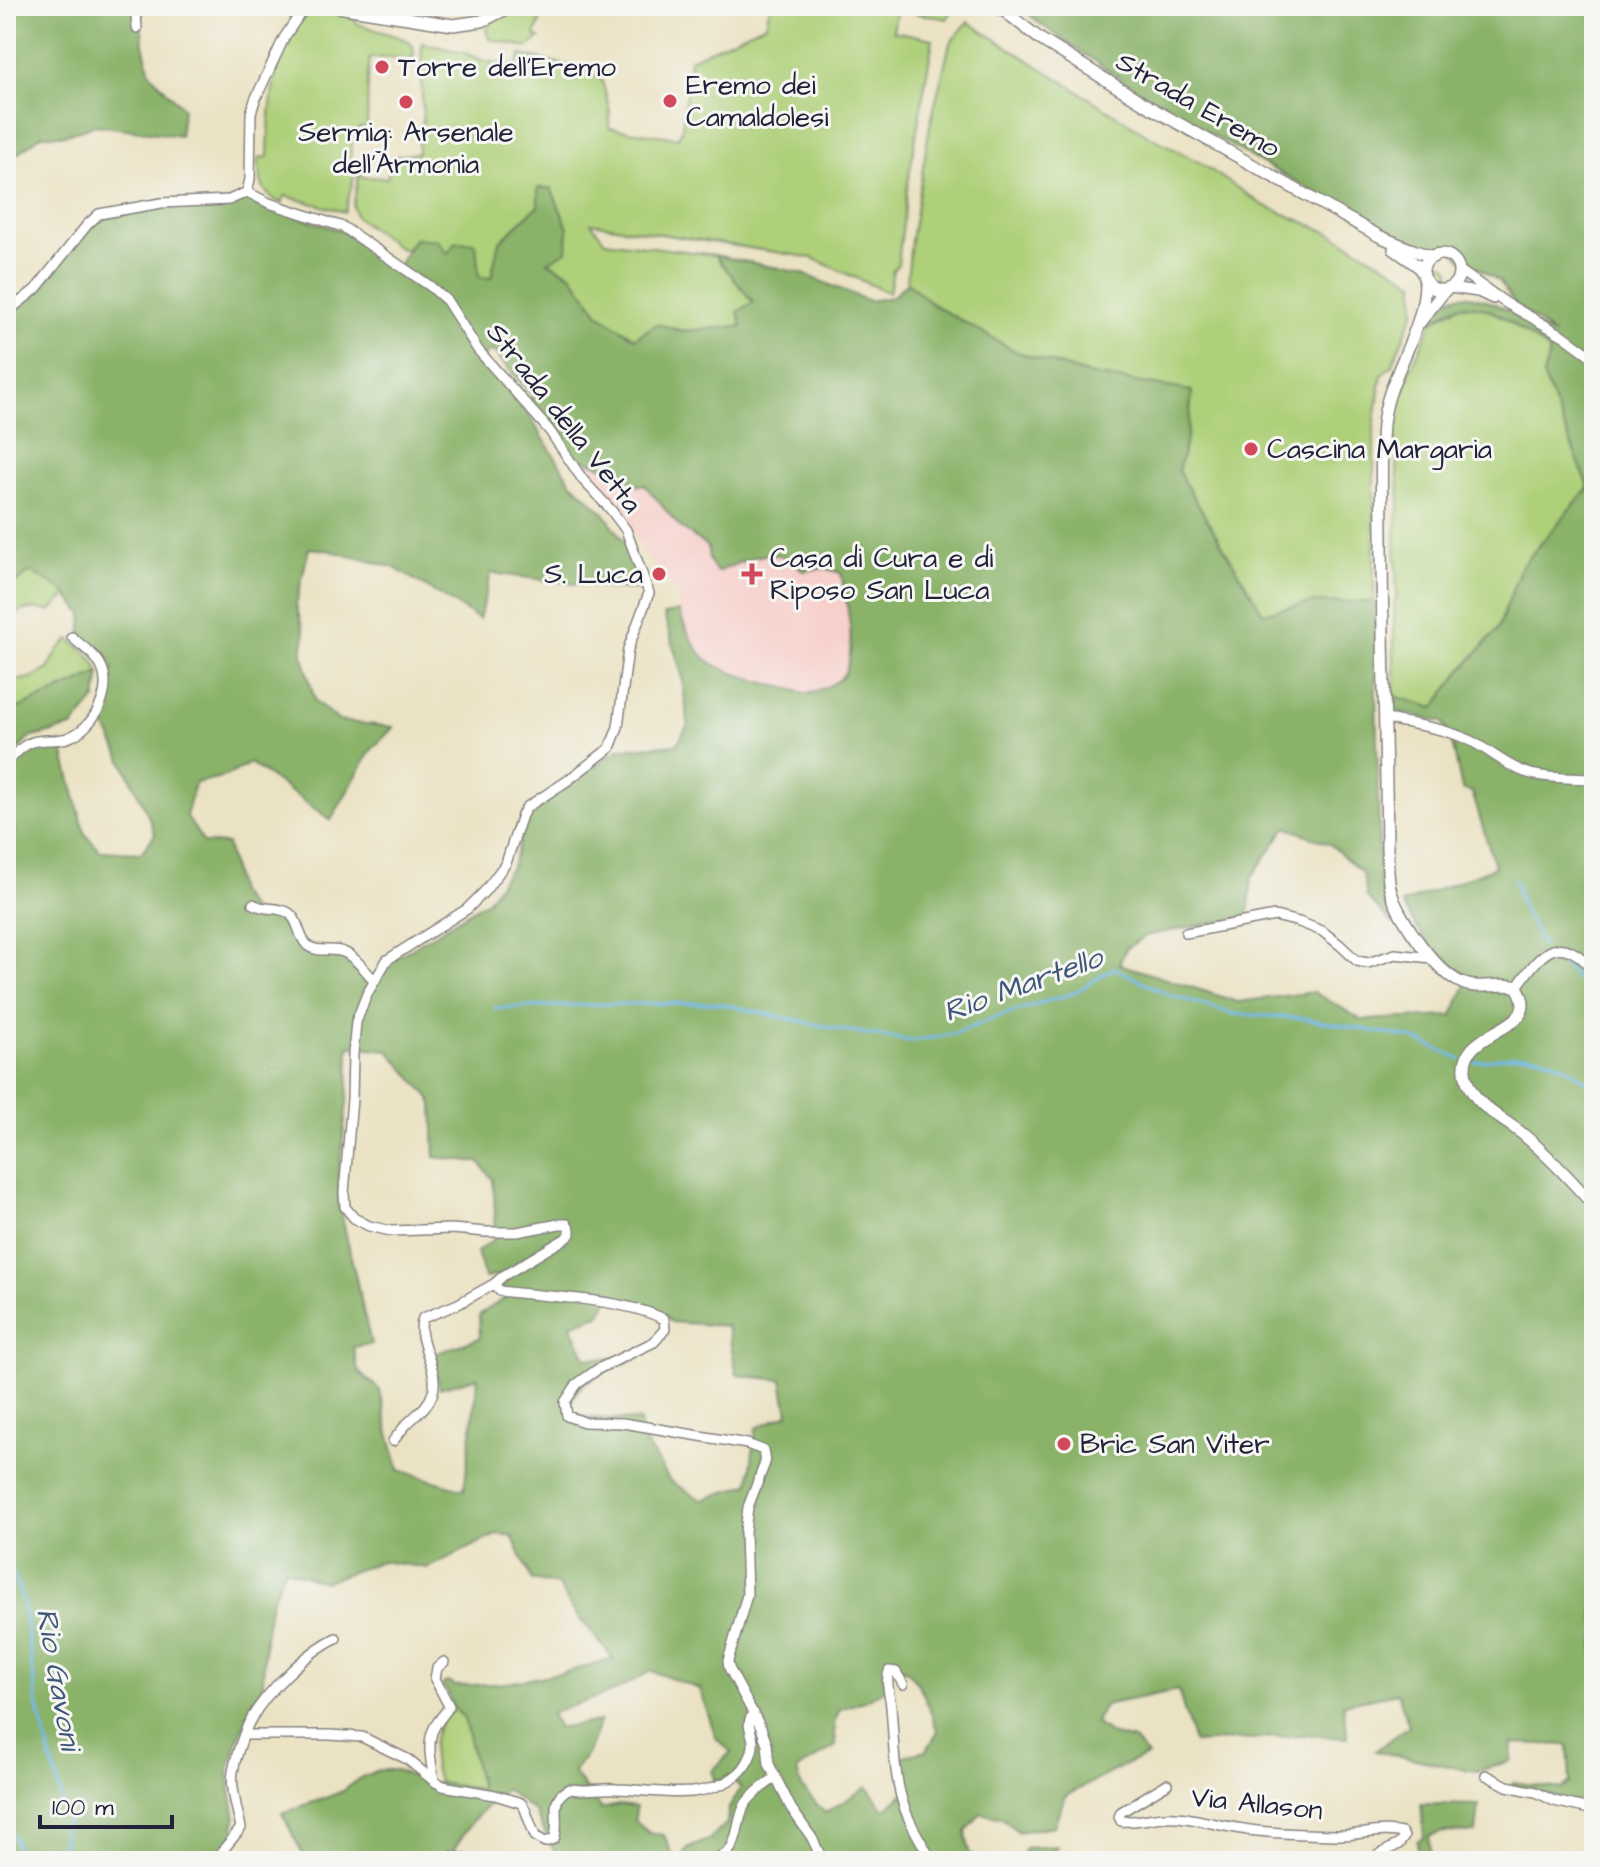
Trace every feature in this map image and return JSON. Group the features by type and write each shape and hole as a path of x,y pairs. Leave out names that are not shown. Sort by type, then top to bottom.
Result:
{"main road":[{"path":"331,6 376,9 453,25 482,21 512,6"},
{"name":"Strada Eremo","path":"998,6 1040,39 1153,109 1379,236 1433,257"},
{"name":"Strada Eremo","path":"1379,236 1418,266 1424,277"},
{"path":"1417,326 1457,281 1459,270 1449,257 1433,257 1425,265 1423,301 1417,326 1389,398 1383,428 1382,587 1390,891 1405,923 1431,958 1452,976 1465,985 1506,984 1517,987 1522,995 1521,1012 1502,1031 1479,1041 1471,1049 1466,1060 1466,1079 1486,1108 1524,1135 1564,1171 1594,1206"},
{"path":"1424,277 1436,289 1448,288"}],"street":[{"path":"137,28 138,6"},
{"path":"6,313 36,289 99,214 161,203 229,200 247,192 251,113 255,100 284,38 305,6"},
{"name":"Strada della Vetta","path":"247,192 269,203 343,227 447,301 478,350 549,430 583,480 626,530 648,588 648,600 628,649 618,727 610,748 527,807 506,863 478,900 390,958 367,994 356,1022 344,1193 345,1207 354,1218 369,1226 391,1231 452,1229 517,1232 559,1224 567,1224 570,1229 564,1240 494,1284 423,1318 422,1333 434,1376 433,1392 424,1409 393,1441"},
{"path":"1459,270 1594,358"},
{"path":"1448,288 1478,292 1506,303"},
{"path":"6,763 31,742 66,738 83,731 98,710 104,690 102,667 72,637"},
{"path":"1386,719 1469,739 1510,765 1531,774 1594,779"},
{"path":"253,904 286,911 294,919 307,944 315,949 345,952 375,981"},
{"path":"1186,933 1275,916 1322,931 1357,961 1368,963 1395,954 1431,958"},
{"path":"1517,987 1537,960 1550,950 1559,948 1571,950 1582,957 1594,971"},
{"path":"494,1284 500,1291 606,1303 652,1313 664,1319 665,1329 654,1342 598,1369 577,1384 565,1402 567,1416 584,1422 623,1423 747,1444 763,1450 765,1463 748,1507 745,1532 747,1595 728,1661 729,1668 767,1744 769,1764 823,1861"},
{"path":"214,1861 241,1828 232,1776 237,1752 250,1721 286,1677 311,1653 336,1638"},
{"path":"434,1781 430,1737 435,1724 449,1706 435,1679 437,1668 444,1662"},
{"path":"903,1684 896,1672 889,1671 887,1680 896,1770 909,1821 932,1861"},
{"path":"245,1735 362,1737 407,1759 443,1786 521,1803 535,1836 545,1842 554,1839 558,1830 556,1803 568,1789 690,1792 725,1783 740,1772 753,1750 748,1722 754,1713"},
{"path":"1486,1775 1507,1786 1594,1810"},
{"path":"692,1861 718,1858 731,1848 739,1815 747,1801 776,1777"},
{"name":"Via Allason","path":"1167,1784 1121,1812 1121,1821 1174,1816 1232,1828 1279,1832 1402,1833 1404,1837 1399,1844 1367,1861"},
{"path":"449,1861 453,1856 473,1861"}],"shaded area":[{"name":"Casa di Cura e di Riposo San Luca","path":"572,455 644,483 679,526 708,547 709,560 717,572 750,558 779,554 795,561 802,571 825,568 841,573 850,617 849,660 840,679 809,694 740,674 704,658 683,622 678,595 669,581 647,558 626,519 594,485"}],"green space":[{"path":"6,6 140,6 143,44 150,73 183,108 180,136 95,125 64,135 42,135 6,162"},
{"path":"520,6 552,6 551,9 544,9 535,36 540,38 527,47 489,39 486,29 492,20"},
{"path":"770,6 956,6 947,19 897,10 893,31 933,39 908,182 898,264 893,270 889,293 812,258 591,223 605,241 715,255 753,302 742,326 683,331 657,324 635,338 600,315 571,274 547,262 538,206 499,242 492,278 479,278 447,255 415,238 406,250 399,248 356,217 353,207 360,166 362,177 387,178 393,157 418,153 418,128 423,122 422,43 484,61 516,66 521,55 585,69 602,81 610,110 609,128 678,138 682,128 690,59 766,24"},
{"path":"1020,6 1594,6 1594,1807 1511,1785 1513,1782 1561,1789 1570,1783 1568,1745 1512,1743 1511,1761 1478,1771 1375,1751 1409,1726 1398,1693 1343,1704 1348,1738 1303,1735 1194,1743 1178,1690 1104,1705 1096,1723 1110,1734 1134,1740 1148,1756 1065,1796 1054,1826 1018,1832 1002,1818 981,1813 966,1832 969,1853 982,1861 679,1861 687,1849 710,1839 727,1823 728,1810 741,1788 728,1776 719,1782 714,1780 712,1771 731,1752 716,1738 700,1689 651,1671 615,1691 551,1713 557,1728 600,1721 588,1753 573,1772 601,1809 619,1805 636,1807 635,1820 649,1833 664,1835 675,1861 559,1861 535,1812 505,1789 474,1819 453,1850 441,1861 306,1861 282,1813 343,1791 362,1777 379,1770 396,1770 424,1781 480,1789 464,1718 452,1706 442,1685 447,1682 455,1686 507,1683 571,1671 613,1658 572,1609 558,1585 532,1580 512,1536 498,1534 427,1568 381,1561 324,1582 285,1569 271,1601 265,1637 263,1683 238,1740 228,1772 236,1819 234,1828 242,1835 221,1861 6,1861 6,843 14,834 8,766 32,745 61,743 85,834 100,851 141,853 155,834 101,717 113,668 81,645 83,614 67,593 31,572 6,590 6,312 34,297 96,221 128,213 247,200 342,231 397,267 415,238 438,240 447,254 456,242 476,243 479,277 491,278 499,242 538,206 538,188 551,188 568,228 567,251 548,262 571,274 600,315 635,338 657,324 683,331 742,326 738,312 753,302 715,255 801,273 869,301 892,297 907,282 932,304 1017,352 1087,374 1192,391 1187,437 1178,471 1263,613 1316,602 1374,602 1380,884 1393,925 1367,897 1363,874 1330,844 1286,827 1252,877 1248,916 1145,936 1126,949 1119,964 1238,1002 1314,992 1362,1020 1452,1016 1469,979 1438,955 1402,904 1495,867 1472,792 1462,789 1453,747 1443,722 1394,711 1394,696 1434,708 1498,629 1521,567 1589,487 1543,376 1550,351 1508,320 1484,308 1460,306 1432,322 1430,316 1448,299 1473,297 1502,307 1554,335 1515,304 1499,281 1466,264 1452,249 1418,248 1391,235 1164,108 1039,23","holes":["492,350 533,396 528,401 556,427 572,455 627,476 636,486 644,484 679,526 708,547 709,560 717,572 751,558 773,555 784,556 802,571 825,568 841,573 850,629 849,659 846,671 839,680 809,694 717,666 699,651 679,611 664,615 682,675 688,725 677,744 619,749 527,815 513,864 487,901 391,961 369,985 356,968 342,958 303,949 286,919 275,914 254,913 238,892 227,844 204,843 186,816 195,783 226,776 250,763 331,820 371,750 394,727 339,721 315,701 302,653 305,636 296,605 309,548 393,567 479,619 491,573 615,589 644,589 628,547 604,513 571,482 523,406 480,359","349,1046 388,1050 430,1098 435,1157 479,1162 493,1180 493,1240 477,1252 485,1278 500,1275 505,1298 479,1315 480,1338 431,1355 440,1388 478,1377 464,1490 399,1470 380,1390 358,1371 353,1347 371,1344 339,1204 339,1173 348,1093","609,1299 651,1307 671,1322 727,1326 737,1375 782,1380 788,1414 756,1428 749,1484 702,1500 670,1481 643,1439 640,1421 585,1417 572,1413 571,1401 583,1384 614,1366 636,1359 586,1358 571,1325 599,1315","889,1665 908,1672 921,1690 938,1732 926,1751 903,1756 905,1792 885,1810 867,1787 825,1813 802,1788 797,1770 836,1746 834,1723 840,1709 867,1700 885,1689 884,1675"]},
{"path":"323,10 352,16 358,24 407,40 413,46 414,57 370,58 367,127 359,128 353,134 351,156 355,172 345,212 285,196 282,204 275,200 265,191 258,158 268,157 274,82 285,45 305,17"},
{"path":"968,22 1151,137 1199,162 1263,205 1332,234 1415,282 1415,310 1392,365 1382,375 1374,427 1374,602 1316,602 1263,614 1178,471 1187,437 1192,391 1087,374 1017,352 932,304 907,282 930,125 950,43"},
{"path":"1437,263 1445,263 1450,272 1448,279 1437,281 1432,276 1432,268"},
{"path":"1460,306 1480,306 1503,317 1550,351 1543,376 1589,487 1521,567 1498,629 1434,708 1394,696 1395,536 1400,501 1393,421 1411,368 1432,322"},
{"path":"31,571 68,594 50,611 26,610 6,623 6,590"},
{"path":"70,639 93,660 100,673 16,709 6,706 6,682 31,678 48,669 59,649"},
{"path":"100,673 96,699 72,727 29,738 6,762 6,706 16,709"},
{"path":"452,1706 464,1718 480,1790 441,1784 436,1774 433,1753 435,1734"},
{"path":"1421,1804 1479,1805 1476,1833 1441,1832 1429,1836 1431,1861 1419,1861 1417,1841 1424,1837"},
{"path":"1057,1846 1051,1861 1017,1861 1025,1848"}],"waterway":[{"path":"1514,880 1523,909 1543,946"},
{"path":"1551,956 1568,968 1594,1006"},
{"name":"Rio Martello","path":"494,1008 716,1003 837,1029 912,1041 953,1034 1074,993 1114,968 1169,995 1234,1014 1301,1018 1412,1038 1460,1059"},
{"name":"Rio Martello","path":"1475,1062 1526,1055 1545,1058 1580,1076 1594,1089"},
{"name":"Rio Gavoni","path":"6,1554 23,1601 37,1704 67,1819 59,1861"},
{"path":"6,1825 15,1840 18,1861"}],"place":[{"name":"Torre dell'Eremo","path":"382,67"},
{"name":"Eremo dei Camaldolesi","path":"670,101"},
{"name":"Sermig: Arsenale dell'Armonia","path":"406,102"},
{"name":"Cascina Margaria","path":"1251,449"},
{"name":"S. Luca","path":"659,574"},
{"name":"Casa di Cura e di Riposo San Luca","path":"752,574"},
{"name":"Bric San Viter","path":"1064,1444"}]}
